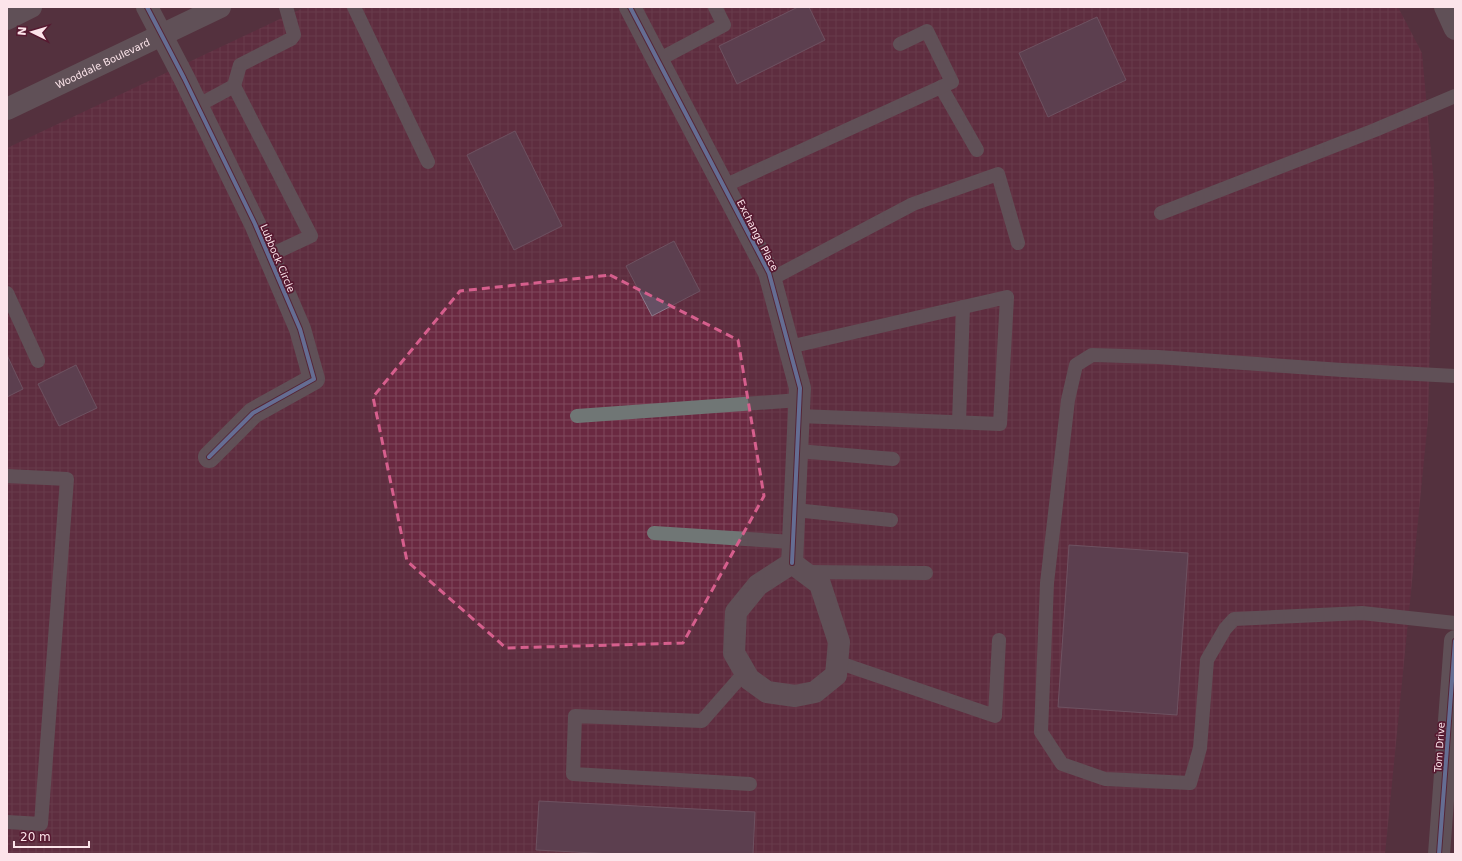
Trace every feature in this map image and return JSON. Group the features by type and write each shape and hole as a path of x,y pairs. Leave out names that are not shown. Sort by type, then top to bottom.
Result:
{"street":[{"path":"7,19 31,7"},
{"name":"Lubbock Circle","path":"147,7 255,224 300,329 314,379 253,413 209,457"},
{"name":"Wooddale Boulevard","path":"7,109 220,7"},
{"name":"Exchange Place","path":"630,7 770,273 800,388 795,510 797,559"},
{"path":"1446,7 1455,30"},
{"path":"797,559 820,584 839,642 837,662 836,675 815,692 795,696 767,692 749,680 746,672 734,653 736,612 758,585 797,559"},
{"name":"Tom Drive","path":"1438,854 1452,729 1455,641"}],"lane":[{"path":"268,256 311,236 234,86 240,65 291,39 294,35 286,7"},
{"path":"354,7 428,162"},
{"path":"658,60 724,25 715,7"},
{"path":"724,186 952,82 927,31 900,44"},
{"path":"197,106 234,86"},
{"path":"941,87 977,150"},
{"path":"1161,213 1375,130 1455,96"},
{"path":"771,279 913,204 998,174 1018,243"},
{"path":"7,293 38,361"},
{"path":"577,416 799,408 959,422 1000,424 1007,297 789,347"},
{"path":"959,422 963,307"},
{"path":"1455,376 1107,355 1092,355 1076,365 1068,400 1047,583 1041,732 1062,764 1105,778 1190,783 1200,748 1207,660 1225,629 1234,619 1362,613 1455,623"},
{"path":"798,451 893,459"},
{"path":"7,476 66,479 41,824 7,822"},
{"path":"795,510 891,520"},
{"path":"654,533 797,559 926,573"},
{"path":"837,662 995,716 999,640"},
{"path":"746,672 702,721 575,716 573,774 750,784"}],"highlighted area":[{"path":"610,275 738,340 764,496 683,643 506,648 407,561 373,397 460,291"}],"shaded area":[{"path":"305,7 1398,7 1422,53 1434,184 1428,420 1385,854 7,854 7,148"}],"building":[{"path":"798,7 809,7 825,40 737,84 719,46"},
{"path":"1097,17 1126,80 1048,117 1019,53"},
{"path":"515,131 562,226 514,250 467,155"},
{"path":"674,241 700,291 652,316 626,266"},
{"path":"7,355 23,389 7,397"},
{"path":"76,365 97,408 59,426 38,384"},
{"path":"1069,545 1188,553 1177,715 1058,707"},
{"path":"539,801 755,812 753,854 613,854 536,850"}],"cycle path":[{"path":"147,7 184,78 255,224 300,329 314,379 253,413 209,457"},
{"path":"630,7 769,273 800,388 792,563"},
{"path":"1439,854 1455,641"}]}
